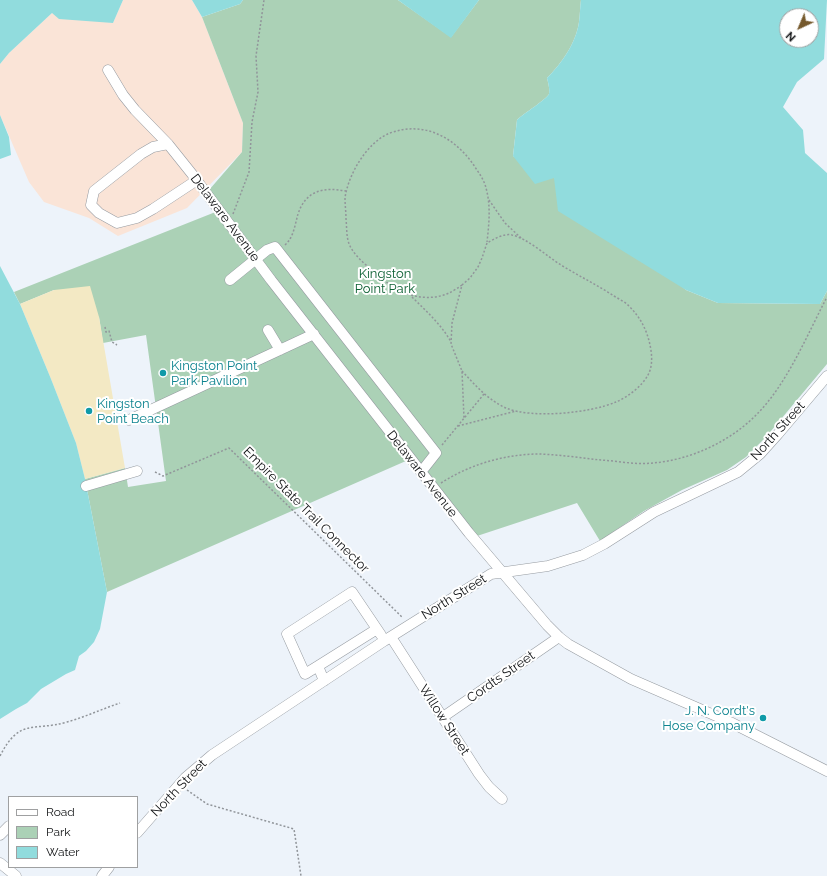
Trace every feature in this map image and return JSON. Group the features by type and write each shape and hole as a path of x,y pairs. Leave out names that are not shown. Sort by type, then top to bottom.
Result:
{"street":[{"name":"Delaware Avenue","path":"108,70 134,110 168,144 197,180 256,259 468,533 503,572 546,625 559,637 632,679 730,722 827,771"},
{"path":"168,144 153,147 94,191 91,205 100,213 117,223 137,218 197,180"},
{"path":"230,280 268,250 275,247 436,453 421,472"},
{"path":"268,330 280,350"},
{"path":"129,420 314,334"},
{"name":"North Street","path":"138,832 179,784 196,767 212,755 388,639 491,574 548,566 583,555 604,544 654,512 738,472 760,454 774,439 827,376"},
{"path":"86,486 137,471"},
{"name":"Willow Street","path":"318,666 305,674 287,634 352,592 377,630 388,639 443,717 479,774 489,787 502,799"},
{"path":"324,681 318,666 377,630"},
{"name":"Cordts Street","path":"443,717 559,637"},
{"path":"0,836 8,827"},
{"path":"0,863 16,876"},
{"path":"102,876 108,868"}],"path":[{"path":"229,223 249,172 252,122 258,92 256,56 264,0"},
{"path":"411,296 430,298 448,294 462,286 478,267 482,258 487,243 489,215 489,200 486,187 468,156 458,146 444,137 417,128 389,134 378,139 364,153 353,173 345,199 346,233 349,244 354,252 390,285 411,296 436,320 446,333 452,344 462,371 464,418"},
{"path":"275,247 283,246 291,237 298,213 312,193 322,189 333,188 347,191"},
{"path":"489,200 505,223 522,239"},
{"path":"462,371 484,394 505,408 516,411 550,414 575,412 616,402 633,392 648,374 652,356 648,333 640,319 628,305 556,261 527,241 511,235 498,237 487,243"},
{"path":"452,344 452,324 462,286"},
{"path":"437,486 452,476 480,463 503,458 534,454 635,463 652,463 687,456 724,440 737,432 754,418 773,394 789,371 827,297"},
{"path":"105,327 106,332 110,331 112,342 117,345"},
{"path":"436,453 484,394"},
{"path":"458,426 516,411"},
{"name":"Empire State Trail Connector","path":"155,472 163,476 229,448 410,625"},
{"path":"0,756 6,743 14,735 31,727 66,722 120,703"},
{"path":"179,784 207,804 294,828 301,876"}],"shaded area":[{"path":"123,0 192,0 202,17 243,123 242,152 187,208 118,236 89,218 44,202 29,182 0,115 0,64 9,53 52,13 113,23"}],"green space":[{"name":"Kingston Point Park","path":"243,0 398,0 451,37 479,0 581,0 579,22 572,45 558,66 547,78 549,94 517,120 513,156 554,178 686,290 718,303 820,304 827,291 827,364 766,437 746,457 727,470 682,490 644,511 600,541 577,503 477,536 415,457 107,592 85,479 125,468 128,487 166,481 146,335 103,343 99,317 54,290 20,304 14,292 223,209 209,190 242,152 243,123 202,17 240,4"}],"sand":[{"name":"Kingston Point Beach","path":"90,286 99,317 125,468 85,479 76,443 20,304 54,290"}],"water":[{"path":"0,0 123,0 113,23 59,19 52,13 9,53 0,64"},
{"path":"192,0 243,0 240,4 202,17"},
{"path":"398,0 479,0 451,38"},
{"path":"581,0 827,0 824,59 797,82 783,107 803,130 805,153 827,173 827,291 820,304 718,303 686,290 558,211 554,178 535,184 513,156 517,120 549,94 547,78 558,66 572,45 579,19"},
{"path":"0,115 9,137 11,155 0,159"},
{"path":"0,266 20,304 76,443 85,479 107,592 100,629 94,642 79,656 75,670 41,689 27,703 0,719"}],"place":[{"name":"Kingston Point Park Pavilion","path":"163,373"},
{"name":"Kingston Point Beach","path":"89,411"},
{"name":"J. N. Cordt's Hose Company","path":"763,718"}]}
